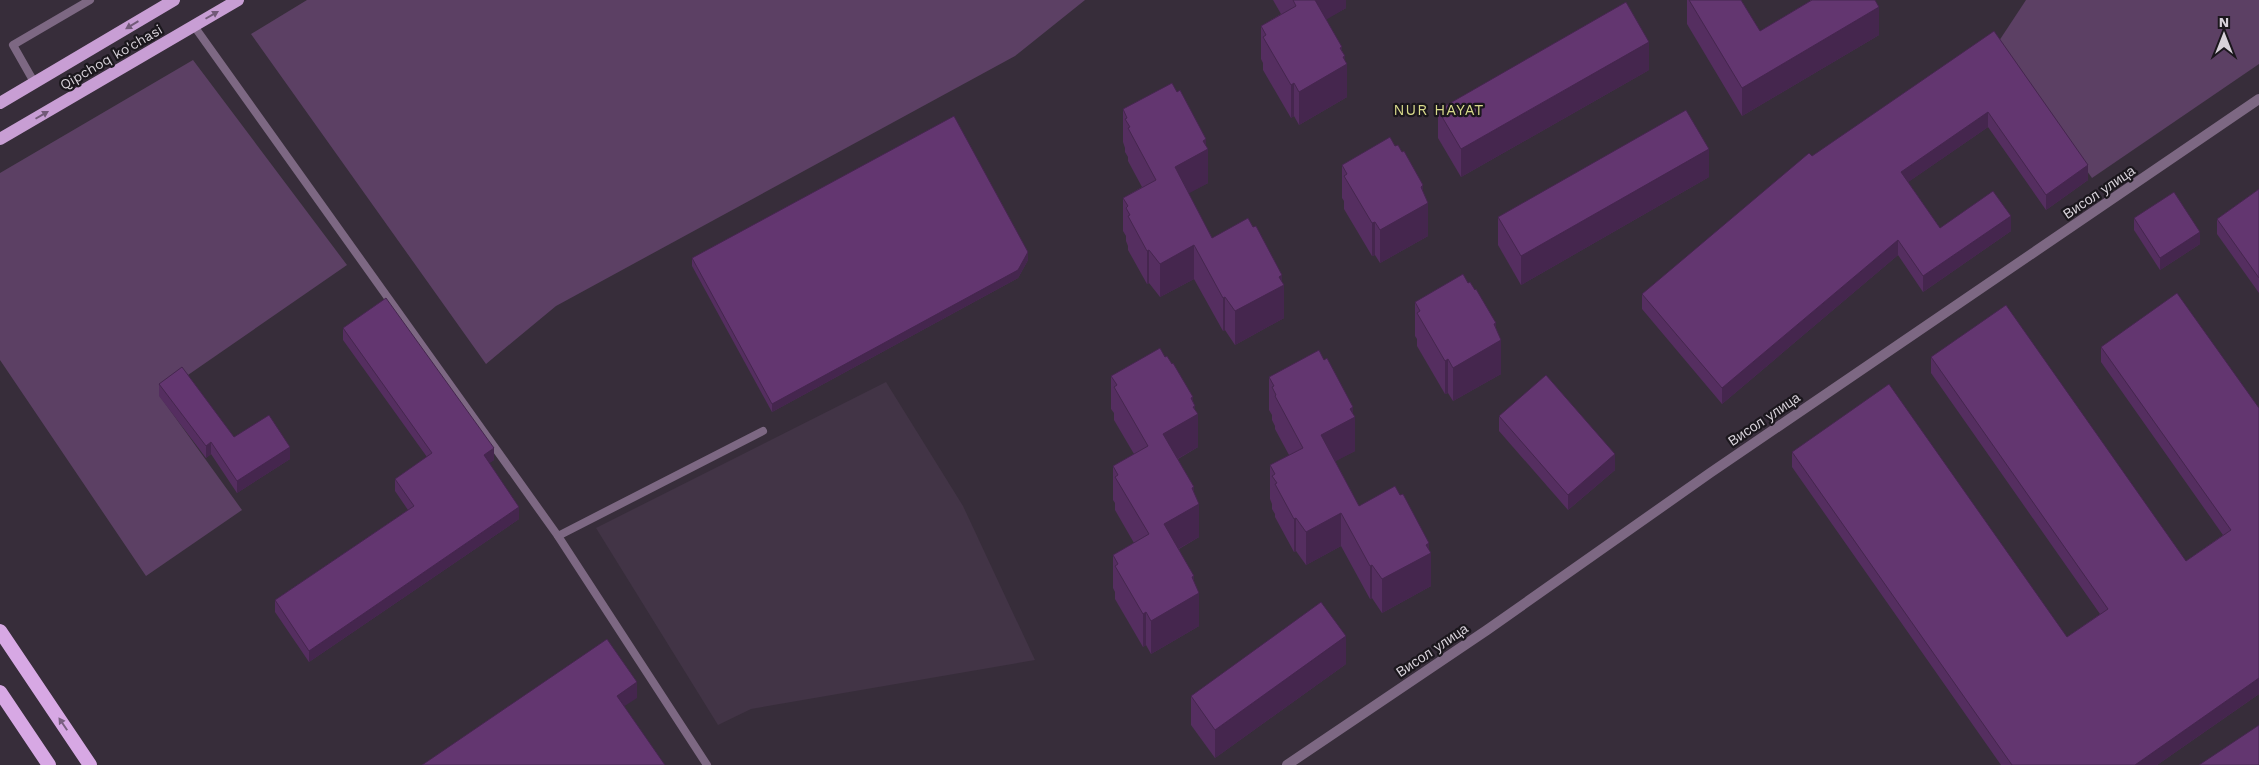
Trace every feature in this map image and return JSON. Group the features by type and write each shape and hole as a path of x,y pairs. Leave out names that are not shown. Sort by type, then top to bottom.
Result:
{"highway":[{"path":"0,631 90,765"},
{"path":"0,692 49,765"}],"main road":[{"name":"Qipchoq ko'chasi","path":"0,103 174,0"},
{"name":"Qipchoq ko'chasi","path":"0,140 238,0"}],"street":[{"name":"Висол улица","path":"1287,765 1487,630 1710,473 2259,99"}],"lane":[{"path":"34,82 13,45 90,0"},
{"path":"194,26 558,536 707,765"},
{"path":"558,536 763,431"}],"shaded area":[{"path":"307,0 1085,0 1015,56 556,306 486,364 251,34"},
{"path":"2026,0 2259,0 2259,64 2092,178 1997,44"},
{"path":"193,60 347,265 159,395 242,510 146,576 0,360 0,173"},
{"path":"886,382 963,506 1035,660 751,709 718,725 596,528"}],"building":[{"path":"1293,0 1315,0 1342,47 1340,48 1347,64 1299,92 1294,83 1291,85 1263,37 1266,35 1261,26 1296,6"},
{"path":"1689,0 1741,0 1760,31 1812,0 1875,0 1879,7 1742,88"},
{"path":"1626,2 1649,42 1461,149 1438,110"},
{"path":"1994,31 2088,165 2046,195 1988,112 1901,172 1940,228 1993,191 2011,216 1923,276 1898,240 1722,388 1642,294 1809,153 1812,156"},
{"path":"1172,83 1177,92 1180,90 1206,139 1203,141 1208,149 1175,167 1212,238 1248,218 1253,227 1256,226 1282,275 1279,277 1284,285 1235,311 1225,297 1223,298 1194,245 1160,264 1149,250 1147,251 1128,216 1130,215 1126,208 1128,206 1123,198 1156,180 1128,128 1130,127 1125,119 1127,118 1123,109"},
{"path":"1686,110 1709,149 1521,256 1498,217"},
{"path":"954,116 1028,252 1018,270 772,404 692,258"},
{"path":"1390,137 1395,146 1398,145 1402,152 1404,151 1423,185 1421,187 1428,203 1380,230 1375,222 1372,223 1344,176 1347,174 1342,165"},
{"path":"2259,189 2259,278 2217,219"},
{"path":"2174,192 2200,232 2160,258 2134,218"},
{"path":"1463,274 1468,283 1470,282 1476,289 1496,323 1494,324 1501,340 1453,368 1448,359 1445,361 1417,313 1420,311 1415,302"},
{"path":"2177,293 2259,408 2259,678 2135,765 2012,765 1792,452 1889,384 2067,637 2108,609 1931,357 2006,305 2186,561 2231,530 2101,347"},
{"path":"386,298 494,448 484,455 519,507 309,651 275,600 414,506 395,479 432,453 343,328"},
{"path":"1160,348 1165,357 1167,356 1173,363 1193,397 1191,398 1195,406 1193,407 1198,414 1163,434 1194,487 1192,488 1199,504 1164,524 1194,576 1192,577 1199,593 1151,621 1146,612 1143,614 1115,566 1118,564 1113,555 1149,534 1115,477 1118,475 1113,466 1148,446 1114,387 1117,385 1111,376"},
{"path":"1319,350 1324,360 1327,358 1353,407 1350,409 1355,417 1321,435 1359,506 1395,486 1400,495 1403,494 1429,543 1426,545 1431,553 1382,579 1372,565 1370,566 1341,513 1306,532 1296,518 1294,519 1272,476 1275,474 1270,465 1303,448 1275,396 1272,387 1274,386 1269,377"},
{"path":"182,367 234,437 269,415 290,447 237,481 211,442 206,446 159,384"},
{"path":"1546,375 1615,454 1568,495 1499,416"},
{"path":"1321,602 1346,636 1215,730 1191,696"},
{"path":"607,639 637,682 617,696 665,765 422,765"},
{"path":"2259,725 2259,765 2199,765"}],"district":[{"name":"NUR HAYAT","path":"1439,110"}]}
